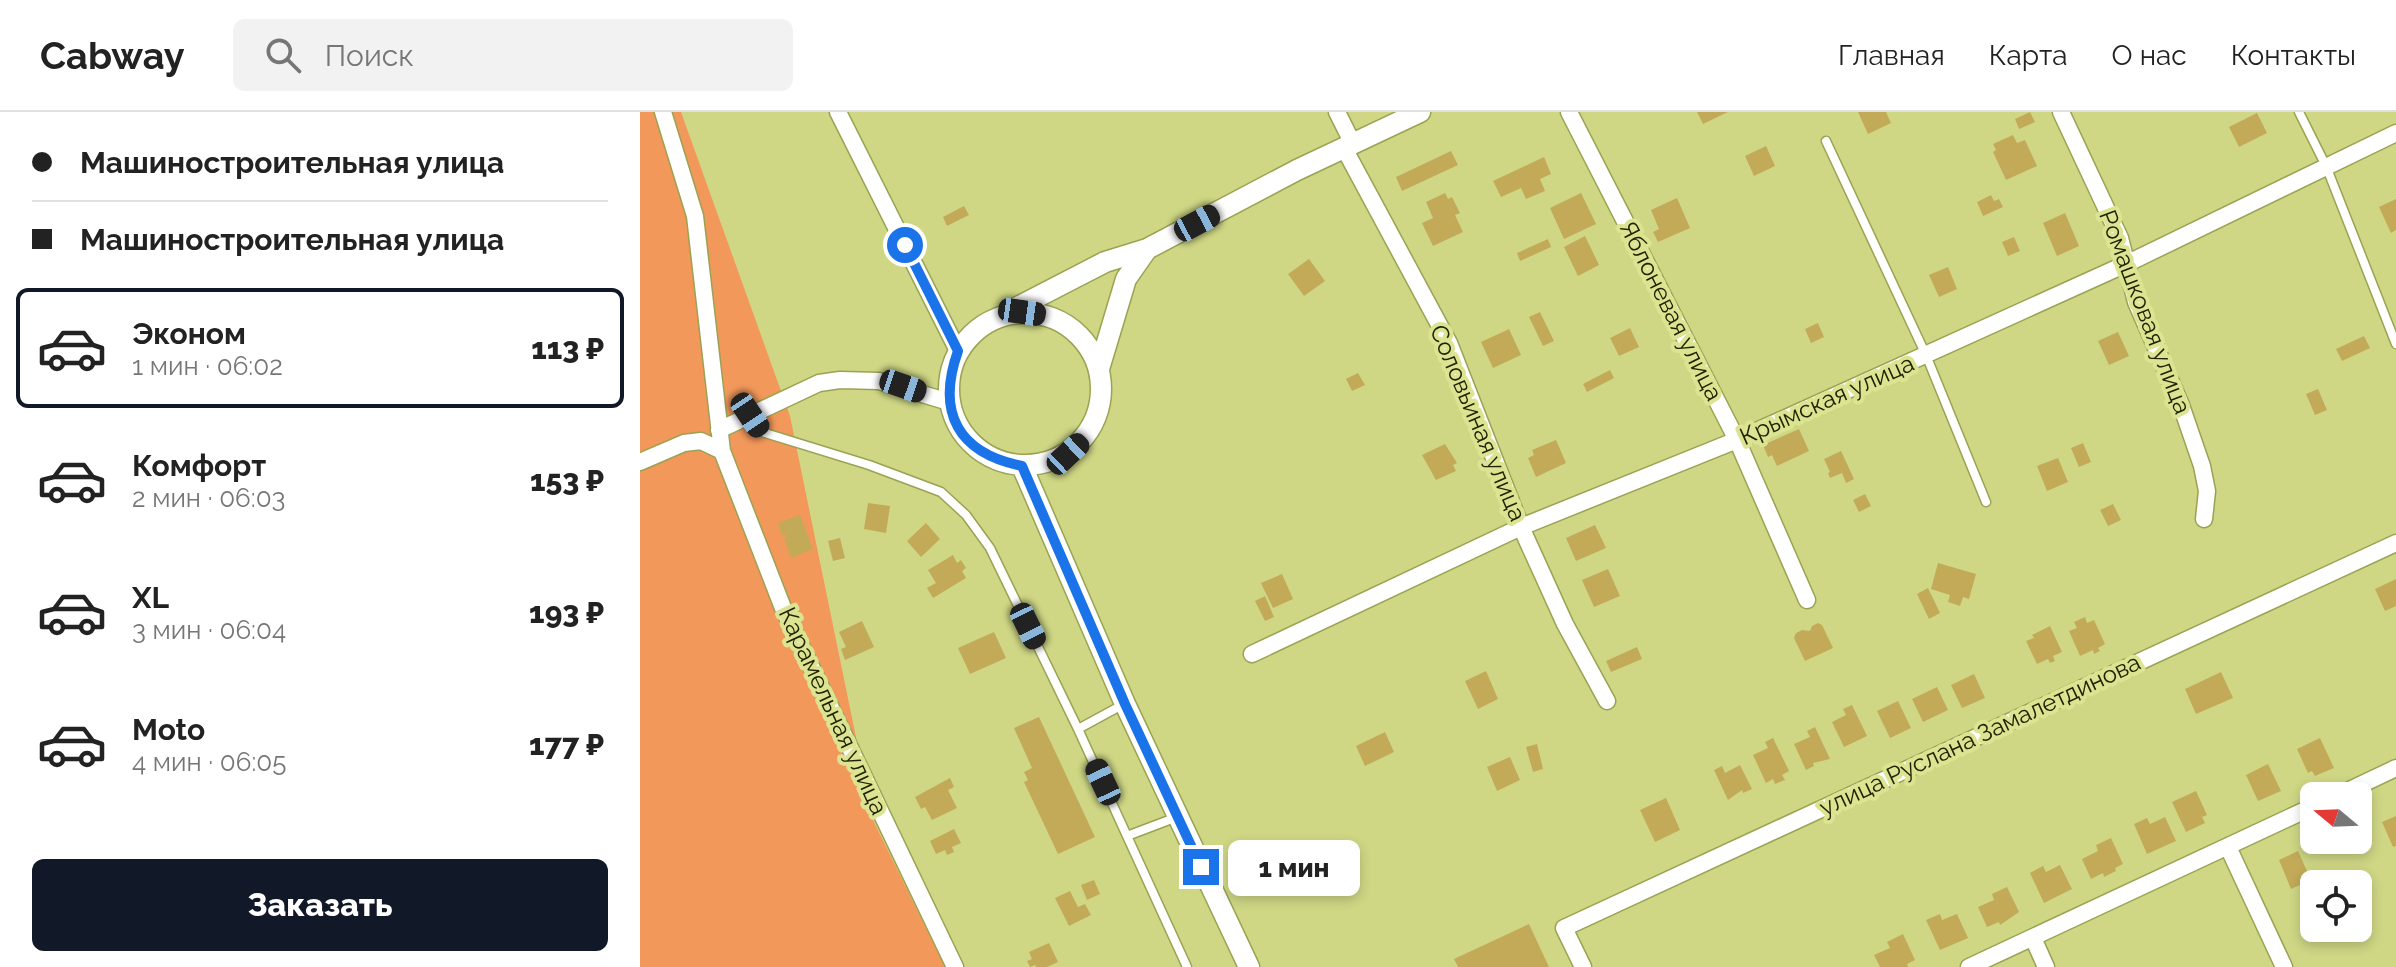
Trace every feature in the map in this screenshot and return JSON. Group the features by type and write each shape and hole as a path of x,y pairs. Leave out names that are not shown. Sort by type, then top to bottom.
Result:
{"street":[{"name":"Карамельная улица","path":"663,112 695,216 722,451 783,608 955,967"},
{"path":"838,112 958,351"},
{"name":"Соловьиная улица","path":"1337,112 1348,146 1449,343 1521,527 1565,624 1607,701"},
{"path":"997,317 1022,312 1048,316 1071,327 1089,346 1099,369 1102,393 1097,417 1085,437 1068,454 1046,463 1022,466 996,461 974,447 958,427 949,402 949,376 958,351 975,331 997,317 1105,262 1147,249 1297,170 1420,112"},
{"name":"Яблоневая улица","path":"1569,112 1737,440 1807,600"},
{"name":"Ромашковая улица","path":"2061,112 2120,238 2136,302 2181,405 2202,466 2207,491 2204,519"},
{"name":"Крымская улица","path":"1252,654 1521,527 1737,440 2126,264 2396,133"},
{"path":"1099,369 1126,279 1147,249"},
{"path":"719,430 819,383 840,380 879,381 949,402"},
{"path":"640,462 684,443 701,441 722,451"},
{"path":"1022,466 1125,704 1249,967"},
{"name":"улица Руслана Замалетдинова","path":"1583,967 1564,928 2396,543"},
{"path":"2366,782 2396,768"},
{"path":"1969,967 2300,813"},
{"path":"2228,847 2284,967"},
{"path":"2033,938 2046,967"}],"lane":[{"path":"2299,112 2326,166 2396,344"},
{"path":"1826,141 1926,355 1986,502"},
{"path":"750,415 762,432 908,478 941,492 966,515 990,548 1078,729 1187,967"},
{"path":"1078,729 1125,704"},
{"path":"1127,836 1178,816"}],"shaded area":[{"path":"640,112 681,112 790,416 873,820 945,967 640,967"}],"building":[{"path":"1697,112 1728,112 1703,124"},
{"path":"1858,112 1886,112 1891,123 1868,134"},
{"path":"2030,112 2035,122 2019,129 2015,119"},
{"path":"2257,113 2267,133 2239,147 2229,127"},
{"path":"2013,135 2017,143 2025,140 2037,166 2006,180 1993,152 1996,150 1993,144"},
{"path":"1766,146 1775,166 1754,176 1745,156"},
{"path":"1451,151 1458,165 1402,191 1396,177"},
{"path":"1544,157 1551,174 1540,179 1545,191 1526,199 1521,188 1501,197 1493,181"},
{"path":"1445,193 1448,199 1452,197 1460,213 1455,215 1463,232 1433,246 1422,223 1433,218 1426,202"},
{"path":"1581,193 1596,224 1564,239 1550,208"},
{"path":"1991,195 1994,201 1999,199 2003,207 1983,216 1977,202"},
{"path":"1677,198 1690,228 1658,242 1653,232 1659,229 1651,210"},
{"path":"2396,199 2396,230 2391,233 2379,207"},
{"path":"964,206 969,215 947,226 943,217"},
{"path":"2065,213 2079,246 2057,256 2043,223"},
{"path":"1585,236 1599,265 1578,276 1564,247"},
{"path":"2014,237 2020,251 2008,256 2002,242"},
{"path":"1548,239 1551,247 1520,261 1517,253"},
{"path":"1309,259 1325,281 1304,296 1288,274"},
{"path":"1948,267 1957,289 1939,297 1929,275"},
{"path":"1540,312 1554,341 1543,346 1529,317"},
{"path":"1818,323 1824,337 1811,343 1805,329"},
{"path":"1630,328 1639,347 1619,356 1610,338"},
{"path":"1509,329 1521,355 1493,368 1481,342"},
{"path":"2118,332 2129,356 2109,365 2098,341"},
{"path":"2364,336 2370,348 2342,361 2336,349"},
{"path":"1610,370 1614,378 1587,392 1583,384"},
{"path":"1358,373 1365,385 1352,391 1346,379"},
{"path":"2318,389 2327,410 2315,415 2306,394"},
{"path":"1799,429 1809,451 1777,466 1772,455 1768,457 1763,445"},
{"path":"1556,440 1566,463 1536,477 1528,458 1534,455 1532,450"},
{"path":"2083,443 2091,462 2079,467 2071,448"},
{"path":"1445,444 1457,463 1453,465 1456,471 1436,480 1422,455"},
{"path":"1841,451 1854,479 1846,483 1842,473 1830,478 1824,459"},
{"path":"2058,458 2068,482 2047,491 2037,466"},
{"path":"1865,494 1871,506 1859,512 1853,500"},
{"path":"868,503 890,506 886,533 864,529"},
{"path":"2113,504 2121,520 2108,526 2100,510"},
{"path":"800,515 813,549 791,558 785,534 782,535 778,523"},
{"path":"926,523 940,539 921,557 907,541"},
{"path":"1595,525 1606,548 1576,561 1566,538"},
{"path":"840,538 845,558 833,561 828,541"},
{"path":"953,555 957,563 961,560 966,568 962,571 966,578 933,598 927,588 936,583 928,570"},
{"path":"1938,563 1976,574 1969,599 1963,597 1960,606 1948,602 1950,595 1931,589"},
{"path":"1608,569 1620,596 1594,607 1582,580"},
{"path":"1282,574 1293,599 1273,608 1261,583"},
{"path":"2396,579 2396,606 2385,611 2375,589"},
{"path":"1928,588 1940,613 1929,619 1917,594"},
{"path":"1265,596 1274,617 1265,621 1255,601"},
{"path":"2085,617 2087,623 2094,620 2105,644 2094,654 2093,650 2080,656 2069,631 2077,628 2074,622"},
{"path":"862,621 874,647 845,660 841,649 846,647 839,632"},
{"path":"1818,623 1822,625 1833,648 1805,661 1794,638 1796,633 1810,631"},
{"path":"2050,626 2062,652 2053,656 2055,661 2050,663 2048,659 2037,664 2026,641"},
{"path":"994,632 1006,658 970,674 958,648"},
{"path":"1637,647 1642,659 1611,672 1606,661"},
{"path":"1486,671 1498,699 1478,709 1465,681"},
{"path":"2221,672 2233,698 2196,714 2185,689"},
{"path":"1974,674 1985,698 1962,708 1951,685"},
{"path":"1937,687 1948,710 1923,722 1912,699"},
{"path":"1898,701 1911,728 1890,738 1877,711"},
{"path":"1852,705 1867,736 1844,747 1832,722 1846,715 1843,709"},
{"path":"1039,717 1095,837 1058,854 1024,782 1028,780 1024,772 1032,768 1014,728"},
{"path":"1815,727 1830,759 1813,763 1814,766 1806,770 1794,744 1810,737 1807,731"},
{"path":"1385,732 1394,752 1365,766 1356,746"},
{"path":"1773,738 1789,771 1782,775 1785,780 1775,784 1773,779 1766,783 1753,755 1768,748 1765,742"},
{"path":"2320,738 2334,768 2315,776 2312,771 2308,773 2297,749"},
{"path":"1537,744 1543,769 1533,772 1526,747"},
{"path":"1510,757 1520,780 1497,791 1487,767"},
{"path":"2268,764 2281,791 2258,801 2246,775"},
{"path":"1740,765 1752,789 1743,793 1742,790 1728,800 1714,770 1722,766 1725,773"},
{"path":"950,778 954,787 948,790 957,808 932,820 915,797"},
{"path":"2196,791 2207,815 2202,817 2205,823 2186,832 2172,802"},
{"path":"1666,798 1680,830 1655,842 1640,810"},
{"path":"2396,816 2396,846 2393,847 2382,822"},
{"path":"2165,817 2176,841 2147,854 2134,824 2147,818 2150,824"},
{"path":"954,829 961,843 952,847 954,852 947,855 945,850 936,854 930,841"},
{"path":"2111,838 2123,864 2104,877 2103,873 2091,879 2082,859 2098,851 2096,845"},
{"path":"2298,851 2307,870 2300,870 2300,885 2291,889 2279,860"},
{"path":"2060,865 2072,889 2044,903 2030,873 2043,866 2046,872"},
{"path":"1094,880 1100,894 1087,900 1081,885"},
{"path":"2007,887 2019,912 2000,925 1999,922 1987,927 1978,907 1994,900 1992,894"},
{"path":"1070,891 1078,907 1085,904 1091,915 1069,926 1055,898"},
{"path":"1940,914 1942,920 1957,914 1968,938 1940,950 1926,920"},
{"path":"1529,924 1549,967 1458,967 1454,959"},
{"path":"1903,934 1915,960 1907,964 1908,967 1880,967 1874,955 1890,948 1887,942"},
{"path":"1049,943 1058,962 1047,967 1030,967 1027,961 1032,959 1029,952"}],"route":[{"path":"905,245 958,351 949,376 949,402 958,427 974,447 996,461 1022,466 1125,704 1201,867"}]}
